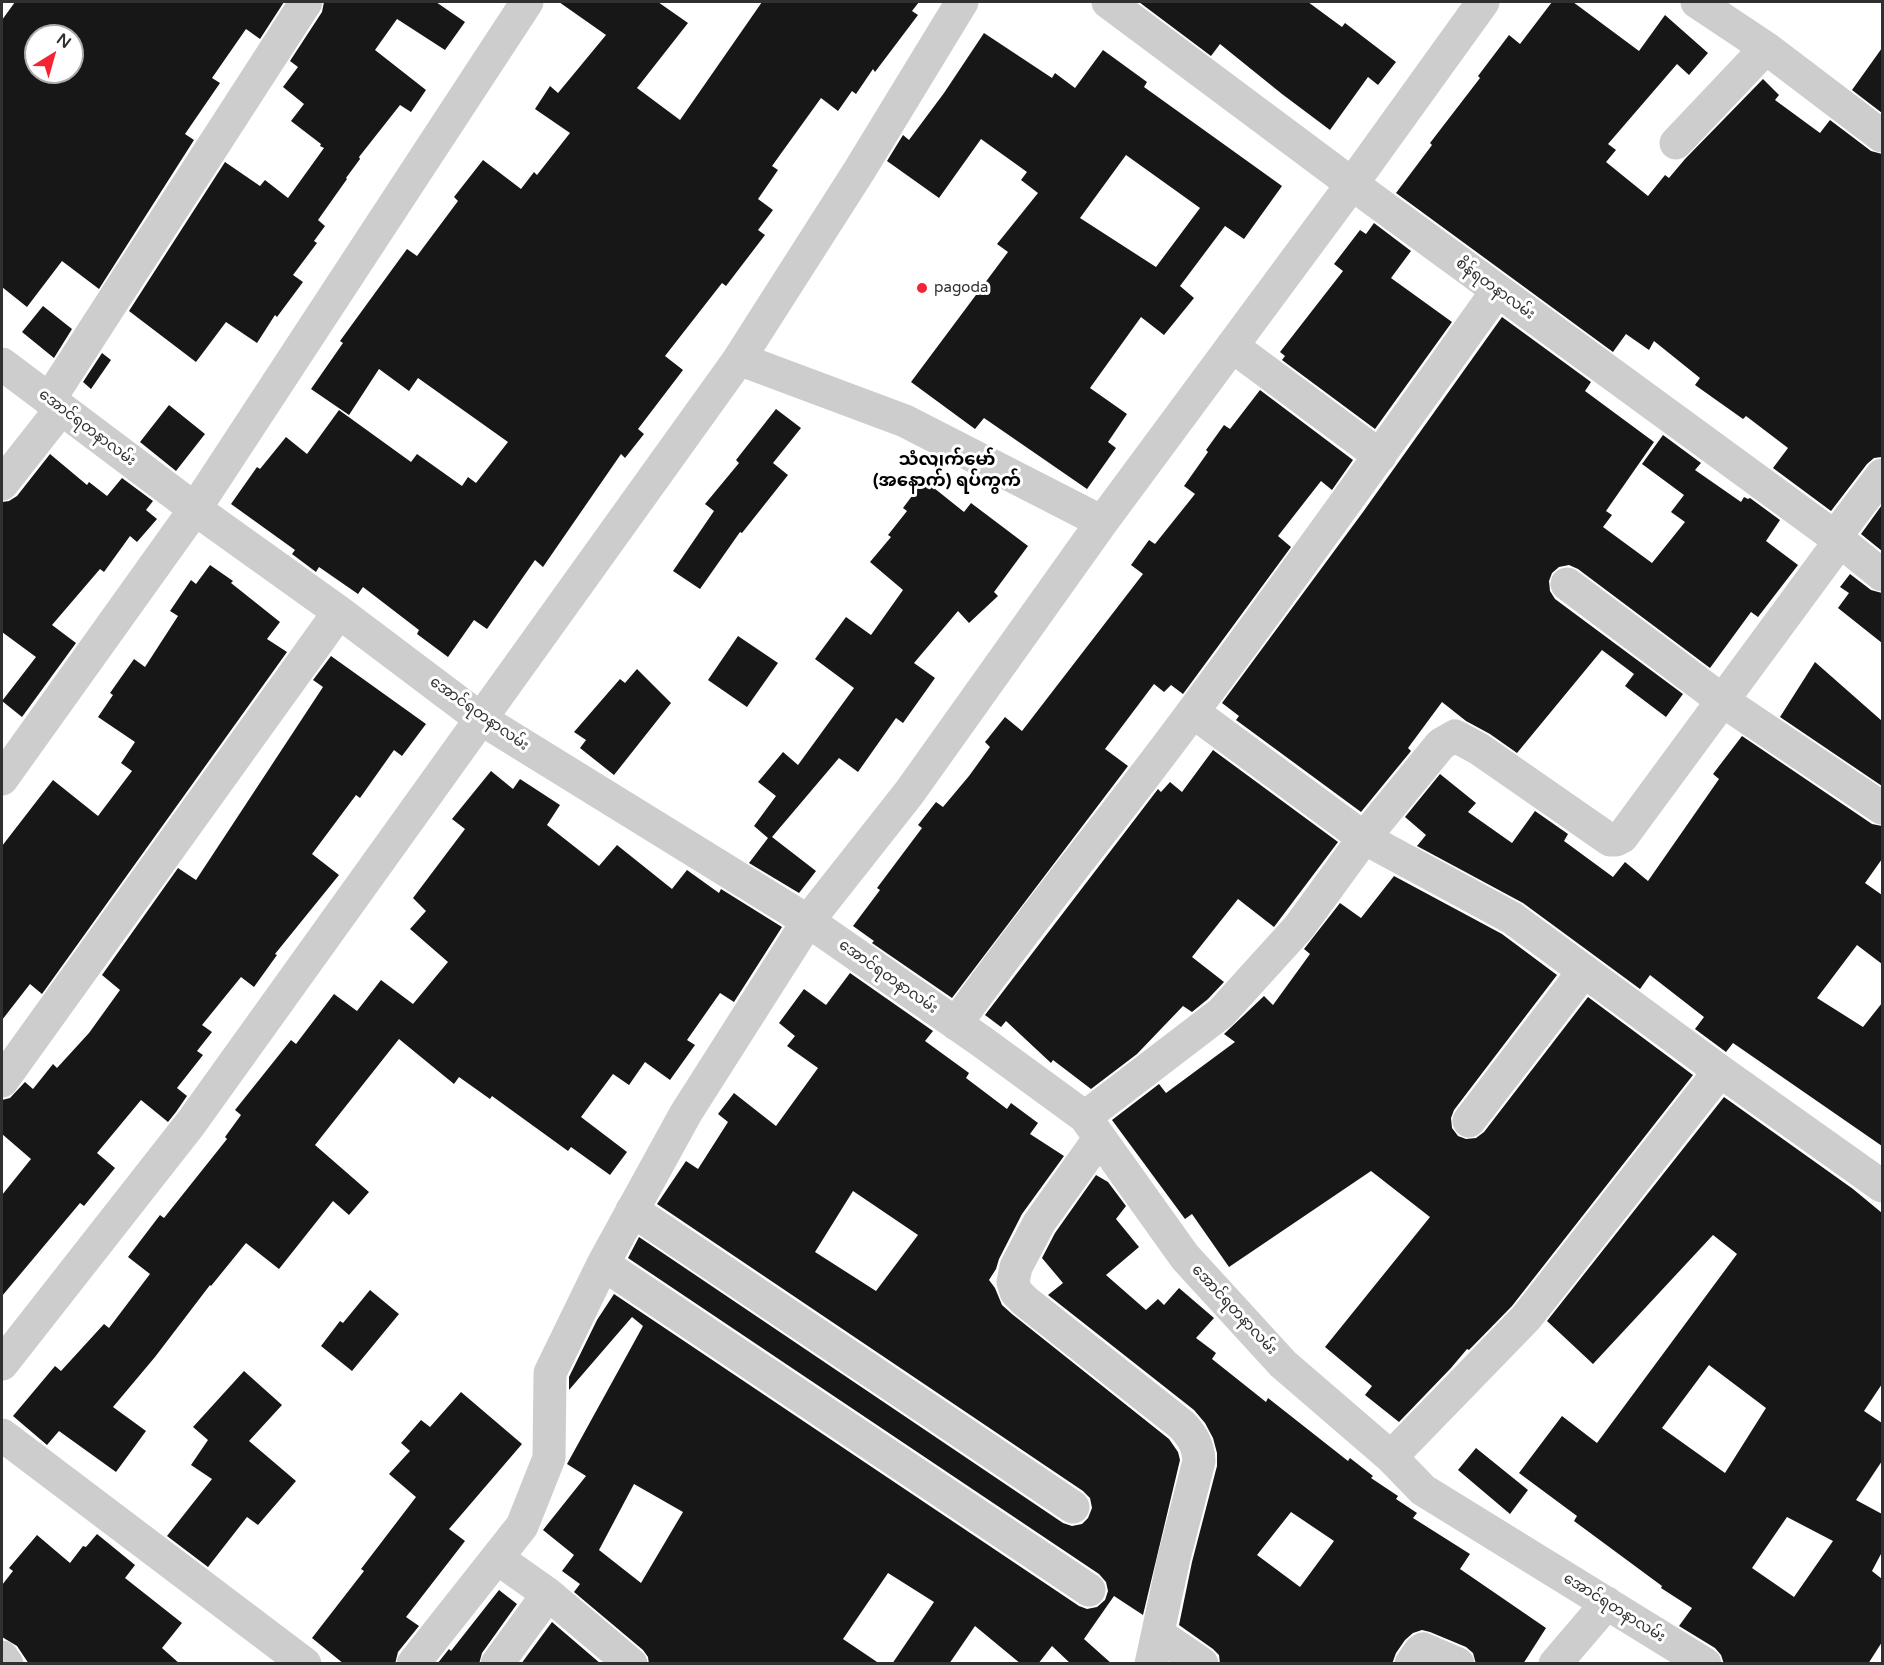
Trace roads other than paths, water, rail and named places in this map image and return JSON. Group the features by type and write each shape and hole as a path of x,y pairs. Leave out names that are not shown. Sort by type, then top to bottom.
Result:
{"street":[{"path":"2,484 55,404 306,2"},
{"path":"2,779 195,509 527,2"},
{"path":"2,1364 191,1123 739,359 859,171 962,2"},
{"name":"စိန်ရတနာလမ်း","path":"1108,2 1497,291 1837,539 1882,575"},
{"path":"413,1664 522,1526 549,1458 550,1373 603,1264 686,1113 808,921 909,793 1102,522 1352,184 1483,2"},
{"path":"1697,2 1766,48 1882,136"},
{"path":"1676,143 1766,48"},
{"path":"956,1023 1193,712 1497,291"},
{"path":"1232,346 1380,456"},
{"path":"739,359 905,421 1102,522"},
{"name":"အောင်ရတနာလမ်း","path":"2,364 195,509 339,612 482,719 808,921 956,1023 1092,1128 1185,1257 1283,1364 1391,1457 1423,1490 1705,1664"},
{"path":"1202,1664 1155,1649 1174,1558 1199,1461 1196,1443 1182,1425 1020,1296 1013,1282 1016,1268 1039,1223 1092,1128 1221,1013 1299,927 1364,838 1442,744 1455,736 1479,749 1610,840 1622,837 1723,701 1882,475"},
{"path":"1567,584 1723,701 1882,808"},
{"path":"2,1081 339,612"},
{"path":"1193,712 1364,838 1512,918 1720,1071 1882,1186"},
{"path":"1469,1121 1584,971"},
{"path":"1391,1457 1526,1318 1720,1071"},
{"path":"633,1210 1073,1507"},
{"path":"603,1264 1089,1590"},
{"path":"2,1435 305,1664"},
{"path":"497,1558 548,1594 631,1664"},
{"path":"497,1664 548,1594"},
{"path":"1555,1664 1607,1603"},
{"path":"1411,1664 1423,1649 1458,1664"},
{"path":"2,1657 7,1664"}],"place":[{"name":"pagoda","path":"922,288"}],"district":[{"name":"သံလျက်မော် (အနောက်) ရပ်ကွက်","path":"947,470"}]}
